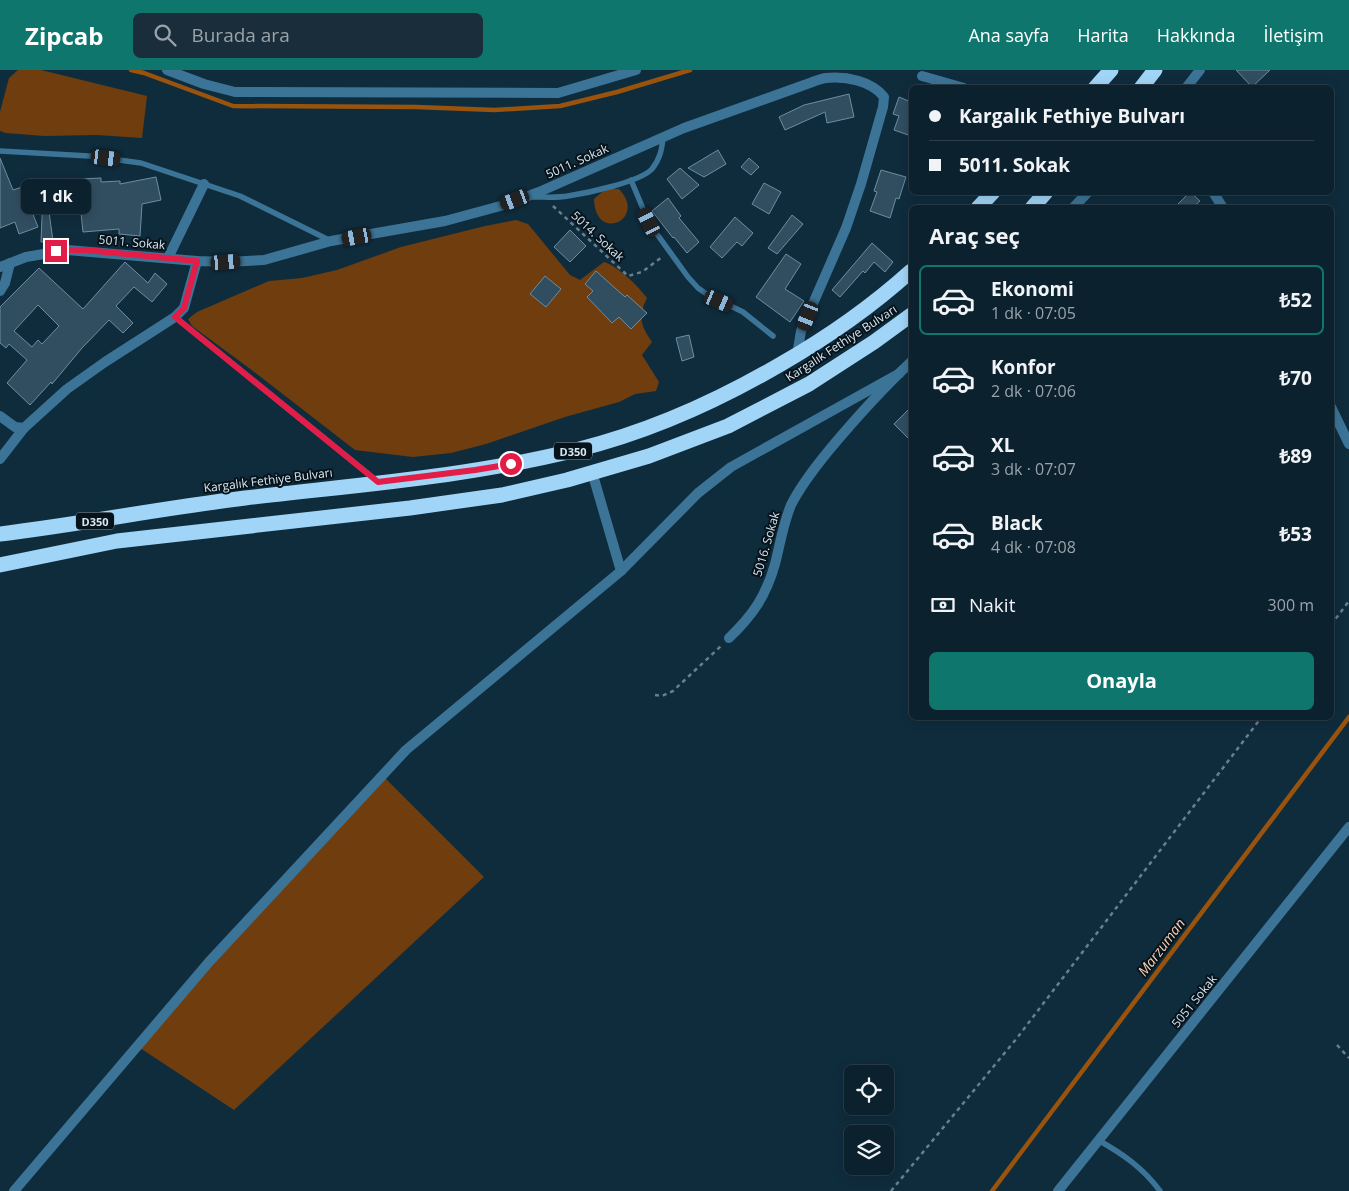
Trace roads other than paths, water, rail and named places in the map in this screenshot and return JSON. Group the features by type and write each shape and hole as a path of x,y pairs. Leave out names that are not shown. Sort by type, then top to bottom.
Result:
{"highway":[{"path":"1097,85 1111,70"},
{"path":"1144,85 1155,70"},
{"path":"981,205 990,195"},
{"path":"1035,205 1043,195"},
{"name":"Kargalık Fethiye Bulvarı","path":"0,534 58,527 190,504 475,470 578,450 676,418 745,385 823,339 864,311 909,273"},
{"name":"Kargalık Fethiye Bulvarı","path":"0,565 117,541 410,508 502,495 592,472 649,456 728,426 809,384 874,342 909,316"}],"street":[{"path":"167,70 204,84 235,92 558,93 636,70"},
{"path":"1188,85 1200,70"},
{"path":"922,72 956,85"},
{"name":"5011. Sokak","path":"5,265 45,253 67,250 197,261 264,260 331,241 445,221 475,214 527,196 663,137 825,78 856,80 879,91 884,98 884,107 846,228 801,331 797,355"},
{"path":"168,258 204,184"},
{"path":"1076,205 1085,195"},
{"path":"0,459 24,428 83,376 175,317 184,308 197,261"},
{"path":"0,291 5,283 5,265"},
{"name":"5016. Sokak","path":"729,638 748,620 758,606 774,566 791,506 801,489 820,461 858,415 909,364"},
{"path":"14,1191 209,962 406,750 621,571 698,493 731,467 900,373"},
{"path":"1334,413 1349,444"},
{"path":"0,416 15,427 24,428"},
{"path":"592,472 621,571"},
{"name":"5051 Sokak","path":"1058,1191 1349,827"}],"lane":[{"path":"527,196 568,196 639,178 651,170 657,161 662,151 663,137"},
{"path":"0,151 89,156 141,163 252,201 331,241"},
{"path":"631,180 649,222 698,288 713,298 743,312 773,336"},
{"path":"175,317 378,482"},
{"path":"1098,1140 1134,1162 1160,1191"}],"waterway":[{"path":"131,70 233,106 416,107 495,110 560,106 617,92 690,70"},
{"name":"Marzuman","path":"992,1191 1349,717"}]}
